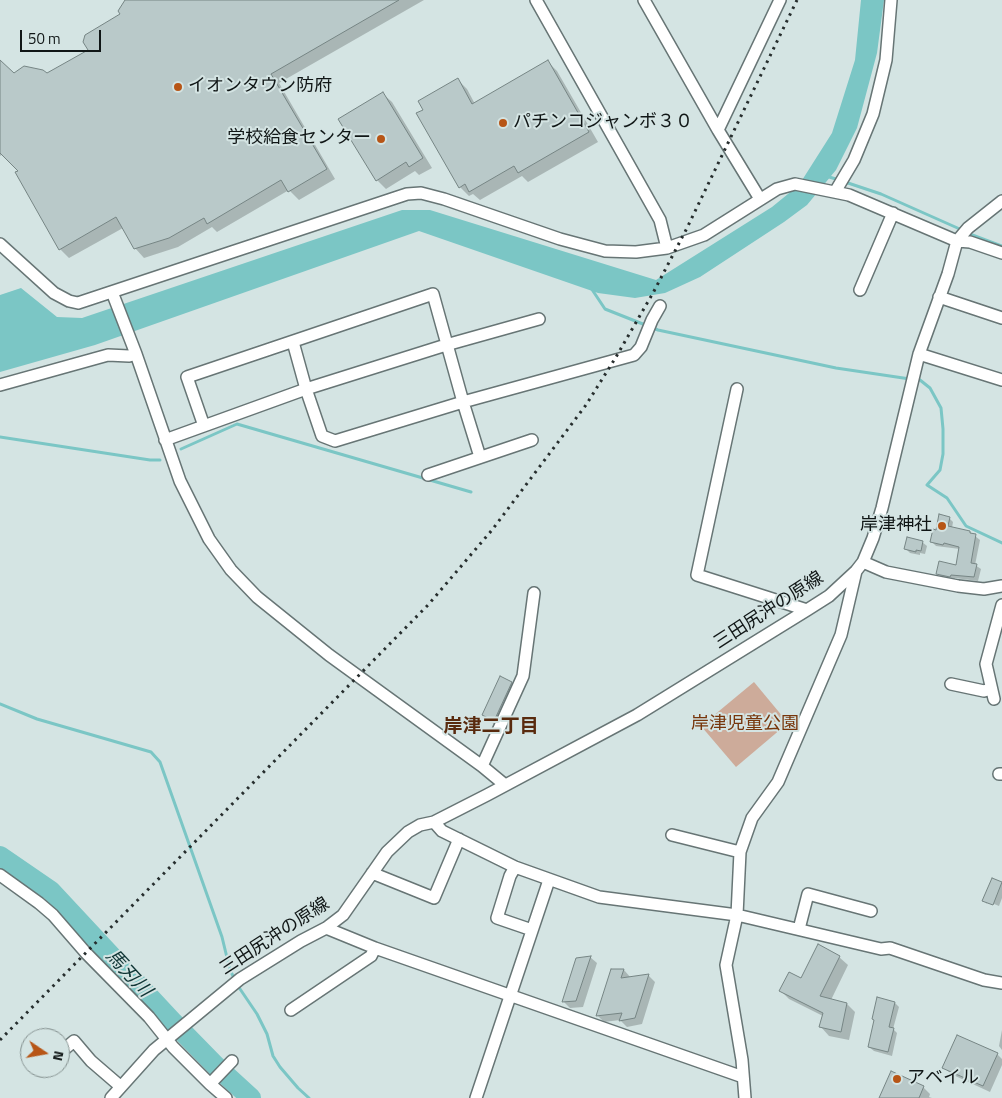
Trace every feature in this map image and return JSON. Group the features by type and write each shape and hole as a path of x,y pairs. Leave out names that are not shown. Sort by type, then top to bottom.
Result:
{"street":[{"path":"536,0 660,220 667,248"},
{"path":"644,0 718,130 760,199"},
{"path":"718,130 780,0"},
{"path":"831,191 854,160 873,114 886,60 891,0"},
{"path":"0,244 54,293 69,301 78,303 114,297 355,210 407,194 422,193 444,199 560,239 605,251 636,252 667,248 704,235 760,199 777,190 795,184 849,195 957,241 970,242 1002,253"},
{"path":"957,241 968,228 1002,201"},
{"path":"860,290 893,213"},
{"name":"三田尻沖の原線","path":"111,1098 154,1050 240,979 326,928 343,915 387,852 408,832 420,825 434,822 637,715 829,596 859,566 873,538 919,354 957,241"},
{"path":"204,426 186,377 433,294 446,345 480,457"},
{"path":"114,297 180,481 209,540 232,570 257,597 329,655 482,766 505,785"},
{"path":"939,297 1002,318"},
{"path":"293,342 322,436 335,441 463,402 634,355 641,347 660,306"},
{"path":"165,440 306,389 446,345 539,319"},
{"path":"0,386 108,355 129,356 134,351"},
{"path":"919,354 1002,380"},
{"path":"737,389 697,575 807,610"},
{"path":"428,475 532,440"},
{"path":"745,1098 726,965 737,915 740,852 752,818 778,782 841,636 859,566 984,590 1002,586"},
{"path":"482,766 523,676 534,593"},
{"path":"951,684 992,694 986,664 1002,605"},
{"path":"434,822 442,831 515,867 599,897 737,915 881,949 890,948 984,980 1002,983"},
{"path":"672,835 740,852"},
{"path":"372,873 434,898 459,839"},
{"path":"515,867 510,876 496,918 532,930"},
{"path":"0,875 53,915 86,953 226,1098"},
{"path":"476,1098 550,880"},
{"path":"798,929 808,894 871,910"},
{"path":"326,928 375,948 743,1077"},
{"path":"291,1010 371,956 375,948"},
{"path":"70,1044 74,1041 92,1061 120,1086"},
{"path":"212,1082 231,1062"}],"green space":[{"name":"岸津児童公園","path":"754,682 788,723 736,767 701,726"}],"water":[{"path":"861,0 884,0 877,53 857,128 836,170 807,205 784,222 700,277 665,293 635,298 598,293 419,231 95,345 0,372 0,295 21,288 57,317 82,318 402,210 430,210 656,280 772,207 799,185 832,133 855,60"}],"building":[{"path":"125,0 399,0 271,74 327,169 288,192 281,180 207,224 204,218 169,238 134,249 116,217 59,250 15,172 18,171 0,153 0,60 14,73 24,66 43,70 47,73 88,50 83,42 85,35 120,14 118,11"},
{"name":"パチンコジャンボ３０","path":"548,60 589,132 518,173 514,166 469,192 465,184 459,188 416,113 423,110 418,101 458,78 472,104"},
{"name":"学校給食センター","path":"383,92 423,158 409,167 406,162 376,181 338,119"},
{"path":"939,514 950,517 948,526 976,534 971,563 977,564 974,577 951,575 950,577 936,574 939,561 956,565 959,547 930,542 933,529 936,530"},
{"path":"907,537 923,541 921,551 916,550 916,552 904,549"},
{"path":"500,676 512,682 494,721 482,715"},
{"path":"992,878 1002,882 993,905 982,901"},
{"path":"818,944 840,956 820,996 847,1003 841,1032 819,1027 823,1013 779,991 789,972 801,978"},
{"path":"591,956 576,1001 562,1002 576,958"},
{"path":"611,969 624,969 621,978 649,974 635,1018 619,1021 622,1013 596,1016"},
{"path":"877,997 895,1002 889,1027 894,1028 888,1052 868,1047"},
{"path":"957,1035 998,1053 983,1086 942,1068"},
{"name":"アベイル","path":"891,1071 924,1086 919,1098 879,1098"}],"waterway":[{"path":"826,176 839,180"},
{"path":"845,182 881,194 962,230"},
{"path":"967,233 1002,246"},
{"path":"591,288 605,309 658,330 836,368 910,379"},
{"path":"916,379 930,388 941,408 943,454 940,470 927,485 947,498 966,526 1002,543"},
{"path":"181,449 237,424 471,492"},
{"path":"0,437 160,460"},
{"path":"0,704 37,719 151,752 160,762 222,937 230,970 238,986 257,1014 267,1034 273,1056 280,1067 309,1098"},
{"name":"馬刃川","path":"0,856 51,891 173,1022 216,1066 251,1098"}],"railway":[{"path":"0,1040 428,605 492,530 586,405 653,293 687,228 797,0"}],"place":[{"name":"イオンタウン防府","path":"178,87"},
{"name":"パチンコジャンボ３０","path":"503,123"},
{"name":"学校給食センター","path":"381,139"},
{"name":"岸津神社","path":"942,526"},
{"name":"アベイル","path":"897,1079"}],"district":[{"name":"岸津二丁目","path":"491,727"}]}
